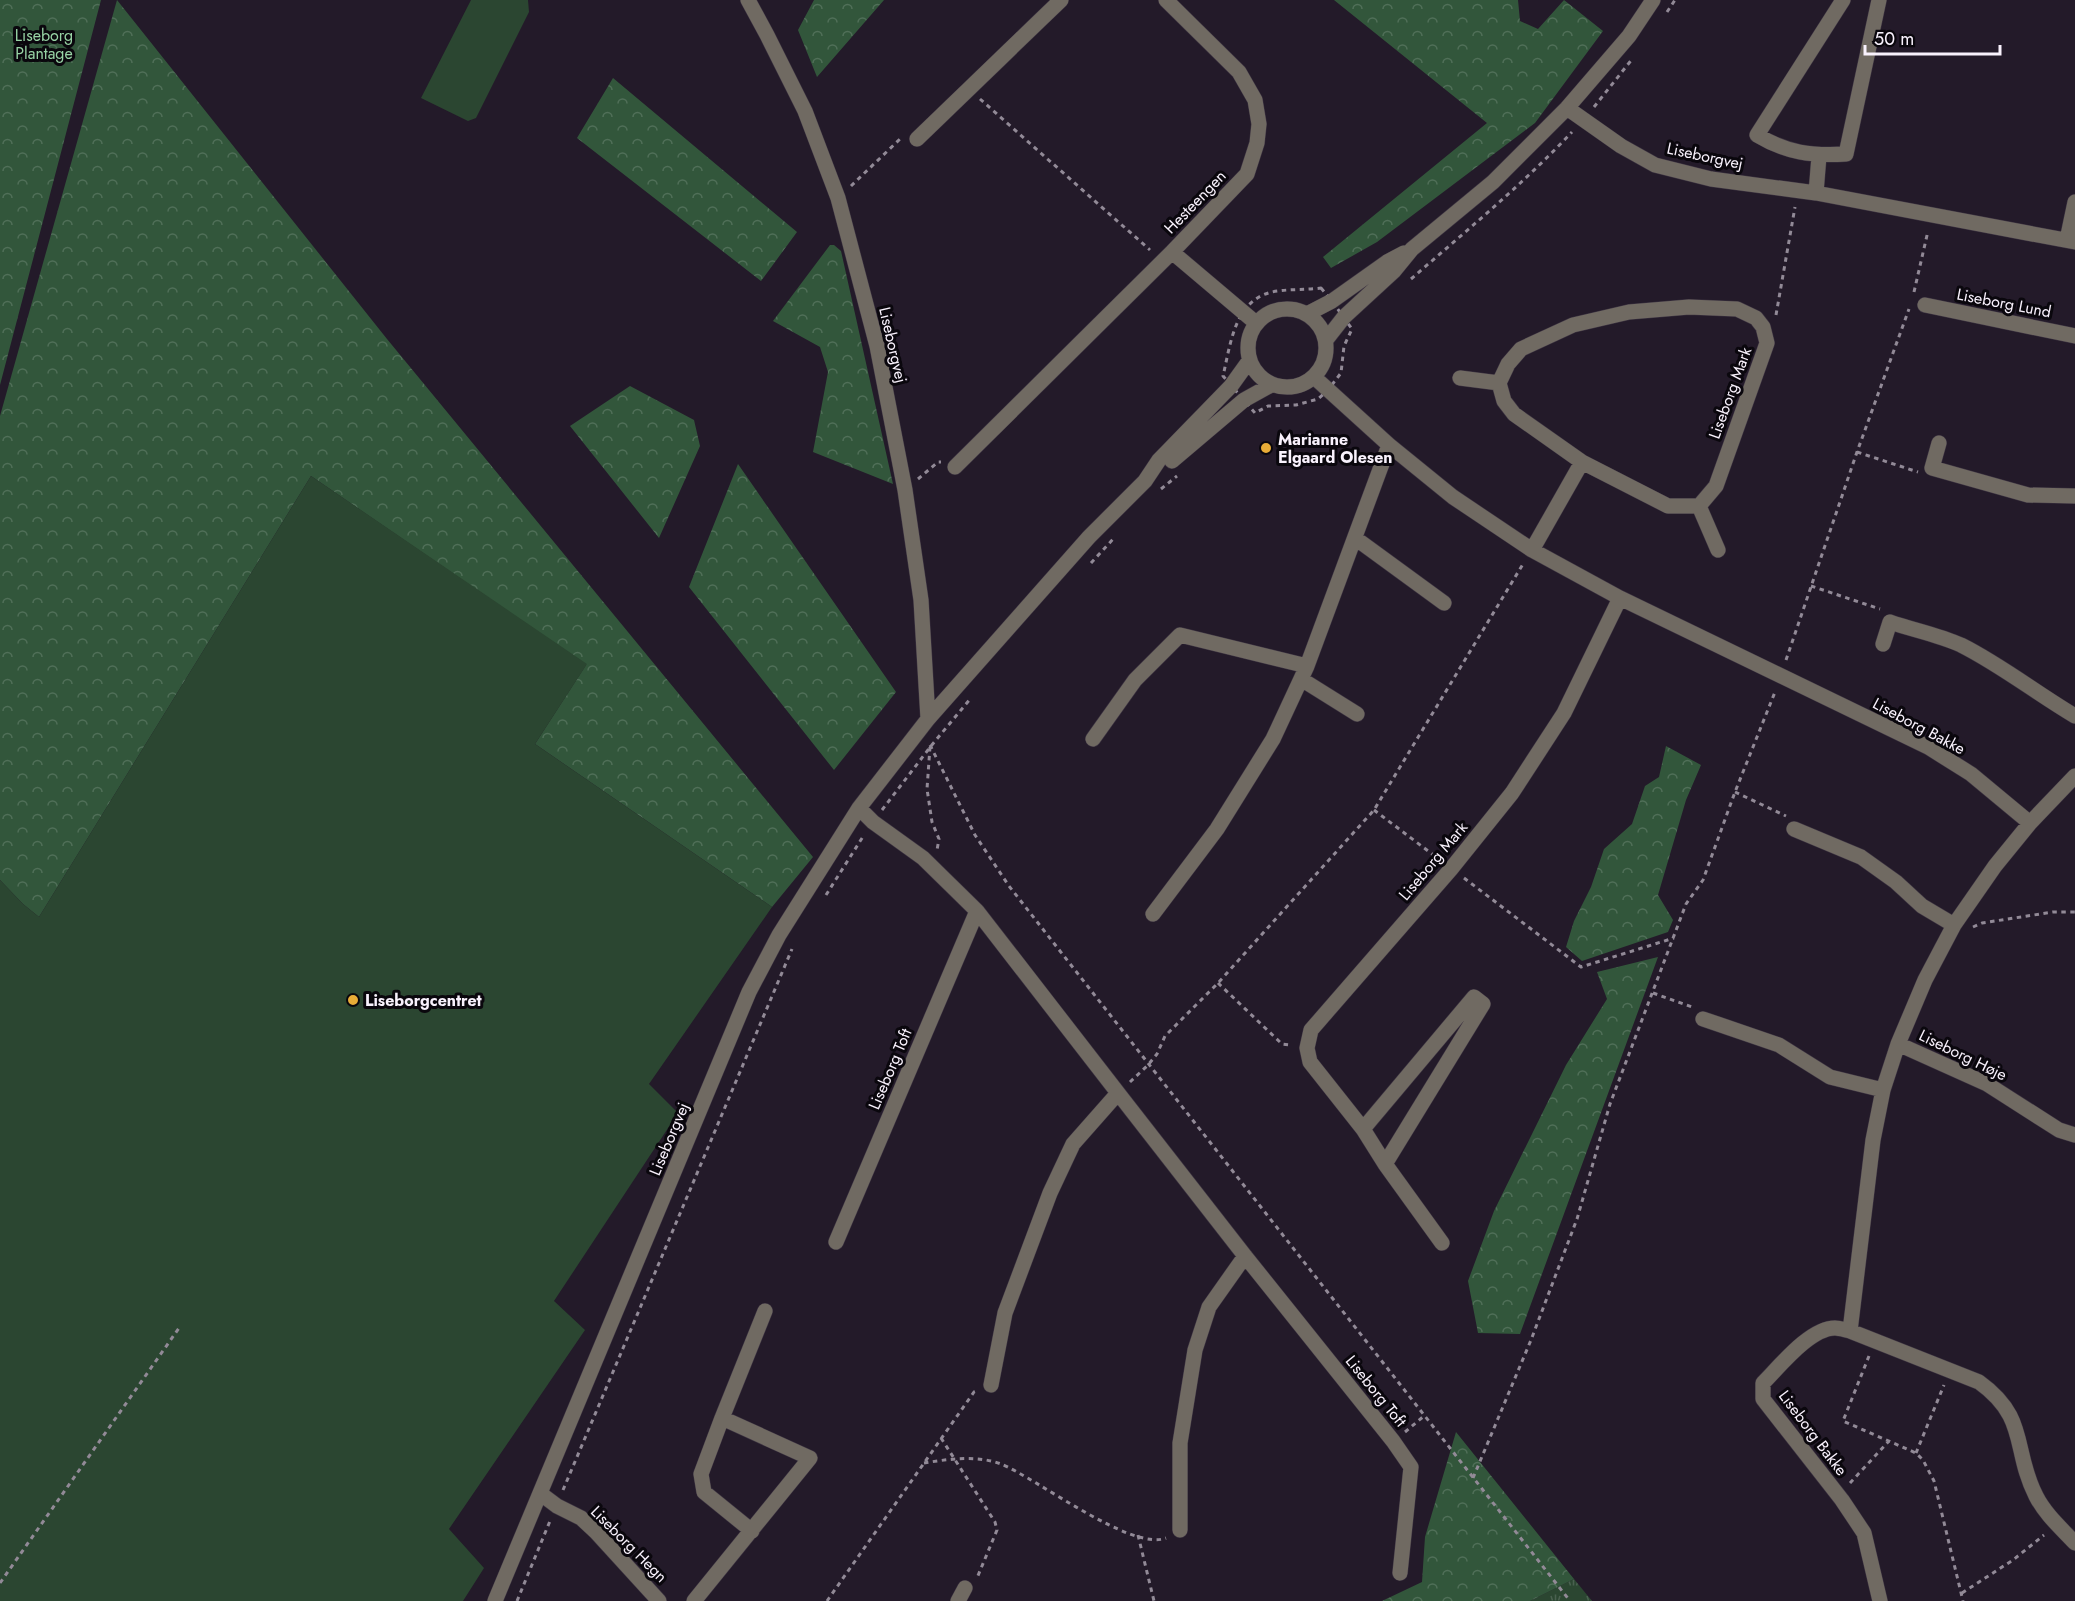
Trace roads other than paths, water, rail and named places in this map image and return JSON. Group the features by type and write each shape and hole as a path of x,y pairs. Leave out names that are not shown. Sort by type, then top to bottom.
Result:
{"street":[{"name":"Liseborgvej","path":"748,0 805,111 838,198 877,346 905,490 921,600 928,719"},
{"path":"917,139 1061,0"},
{"name":"Hesteengen","path":"955,467 1168,257 1247,174 1257,143 1259,124 1255,100 1239,72 1166,0"},
{"path":"1326,340 1344,317 1394,271 1412,249 1493,182 1567,108 1629,36 1653,0"},
{"name":"Liseborgvej","path":"1844,0 1757,135 1776,147 1819,156 1846,154 1879,0"},
{"name":"Liseborgvej","path":"1567,108 1621,146 1655,165 1711,179 1816,193 2071,241 2075,202"},
{"path":"1816,193 1819,156"},
{"path":"1306,314 1332,301 1387,262 1412,249"},
{"name":"Hesteengen","path":"1168,257 1256,323"},
{"name":"Liseborg Lund","path":"1919,301 2075,336"},
{"name":"Liseborg Mark","path":"1499,383 1508,364 1521,349 1573,325 1629,312 1689,307 1737,309 1756,318 1763,327 1767,343 1716,486 1699,506"},
{"path":"1280,309 1293,309 1306,314 1322,330 1326,340 1326,354 1322,366 1305,384 1282,388 1271,385 1254,371 1249,361 1247,348 1250,335 1256,323 1267,314 1280,309"},
{"name":"Liseborgvej","path":"1145,481 1159,460 1231,386 1249,361"},
{"path":"1314,377 1389,445 1453,497 1532,550 1620,598"},
{"path":"1460,378 1499,383 1504,401 1514,414 1582,462 1668,506 1699,506 1718,550"},
{"name":"Liseborgvej","path":"495,1601 749,992 780,935 859,808 928,719 1089,537 1145,481 1244,400 1271,385"},
{"path":"1939,443 1932,468 2028,495 2075,496"},
{"path":"1153,914 1217,829 1273,739 1304,672 1389,445"},
{"path":"1532,550 1582,462"},
{"path":"1355,538 1444,603"},
{"name":"Liseborg Mark","path":"1363,1129 1310,1062 1307,1048 1311,1030 1452,869 1512,793 1564,713 1620,598"},
{"name":"Liseborg Bakke","path":"1620,598 1928,747 1971,774 2030,823"},
{"path":"1883,644 1890,622 1958,644 1988,660 2075,716"},
{"path":"1093,738 1135,680 1180,635 1304,672 1357,714"},
{"path":"1850,1331 1873,1140 1883,1090 1898,1044 1925,980 1954,925 1995,866 2030,823 2075,776"},
{"name":"Liseborg Toft","path":"859,808 873,822 923,858 977,911 1245,1256 1393,1441 1411,1467 1400,1573"},
{"path":"1794,829 1861,856 1896,882 1922,906 1954,925"},
{"name":"Liseborg Toft","path":"836,1242 977,911"},
{"path":"1385,1164 1483,1004 1474,997 1363,1129 1385,1164 1442,1243"},
{"path":"1703,1019 1779,1045 1830,1077 1883,1090"},
{"name":"Liseborg Høje","path":"1898,1044 1987,1084 2059,1130 2075,1135"},
{"path":"991,1385 1005,1313 1050,1193 1073,1144 1118,1093"},
{"path":"1180,1530 1180,1443 1194,1350 1209,1307 1245,1256"},
{"path":"752,1531 704,1492 701,1474 765,1311"},
{"name":"Liseborg Bakke","path":"1880,1601 1864,1533 1839,1496 1763,1399 1763,1383 1794,1352 1814,1335 1834,1328 1850,1331 1950,1370 1979,1382 1995,1394 2008,1409 2016,1428 2025,1470 2036,1497 2056,1524 2075,1543"},
{"path":"694,1601 810,1458 722,1418"},
{"name":"Liseborg Hegn","path":"541,1494 557,1506 581,1518 659,1601"}],"place":[{"name":"Marianne Elgaard Olesen","path":"1266,448"},
{"name":"Liseborgcentret","path":"353,1000"}],"park label":[{"name":"Liseborg Plantage","path":"44,44"}]}
